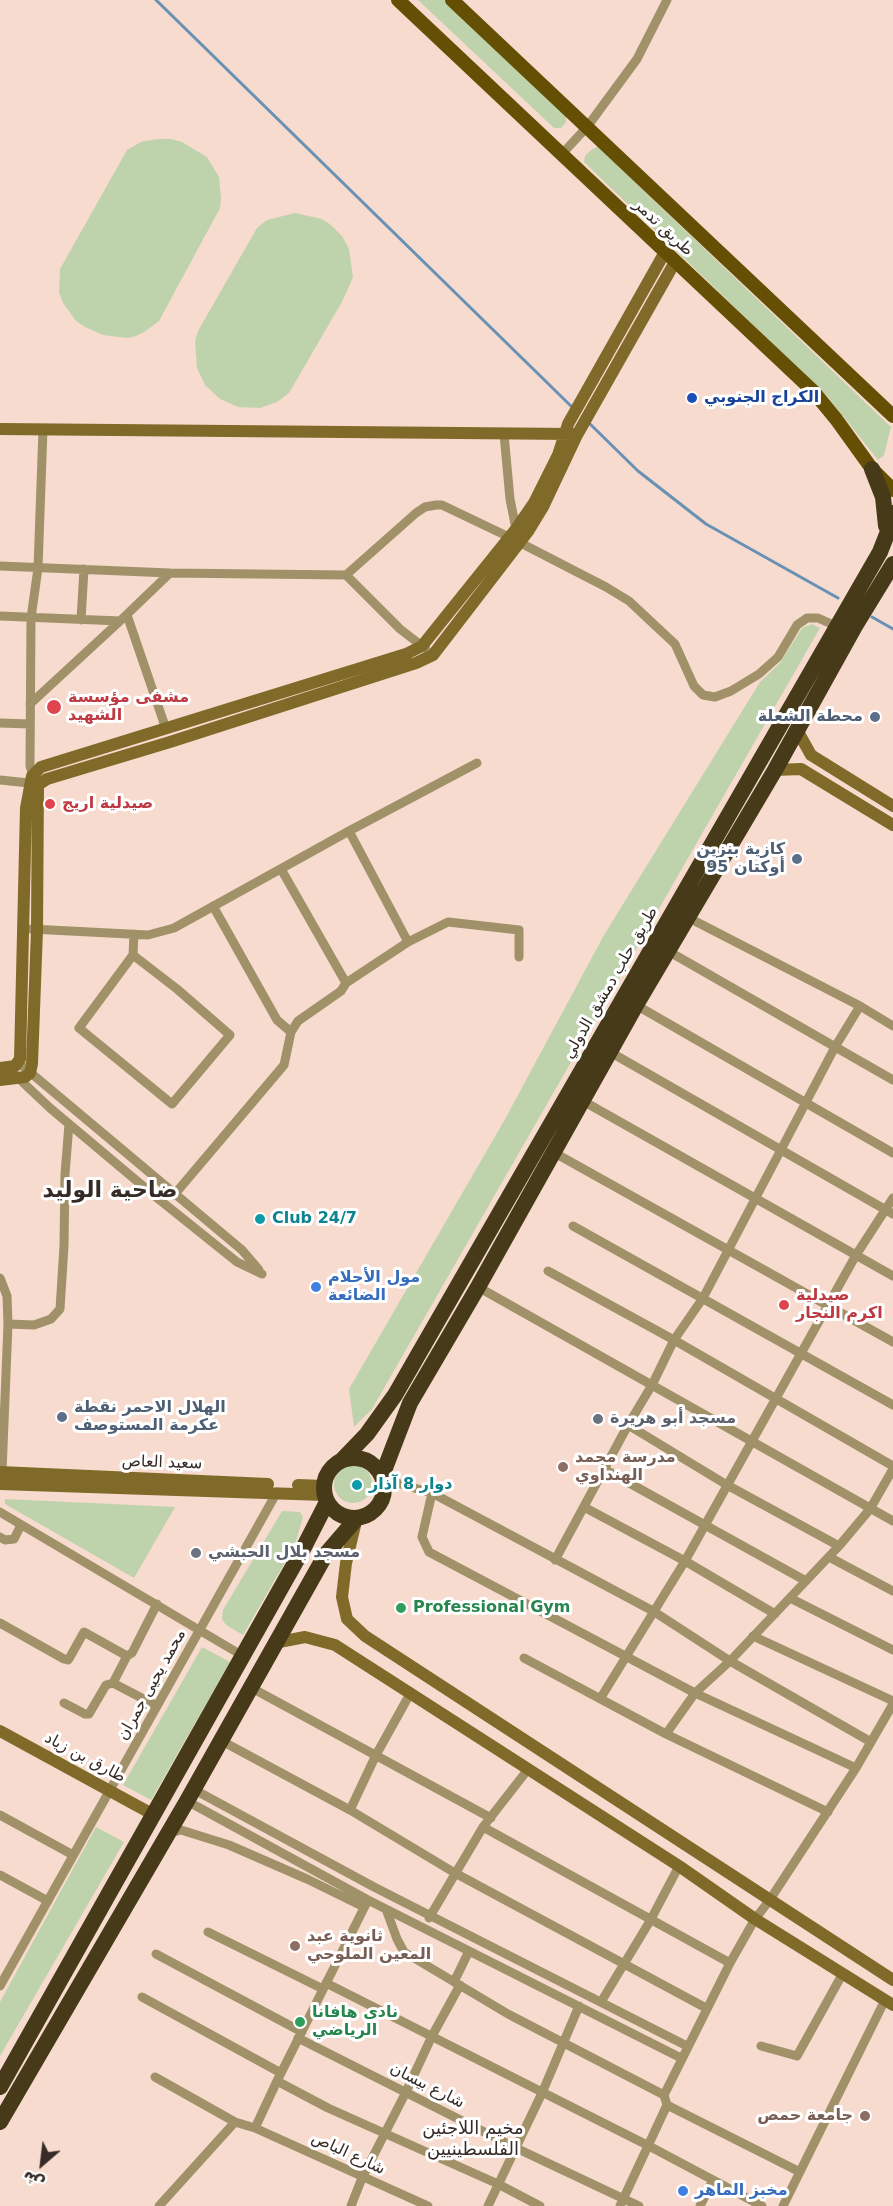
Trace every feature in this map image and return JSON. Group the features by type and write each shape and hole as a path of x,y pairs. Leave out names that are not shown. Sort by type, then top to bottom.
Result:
{"highway":[{"path":"872,469 885,507 885,540"},
{"name":"طريق حلب دمشق الدولي","path":"342,1460 367,1434 395,1395 885,540 893,513"},
{"name":"طريق حلب دمشق الدولي","path":"382,1478 410,1403 478,1287 636,1005 893,564"},
{"path":"0,2087 243,1656 325,1494 326,1476 332,1467 342,1460 360,1458 369,1462 382,1478 383,1497 376,1509 357,1518 339,1514 325,1494"},
{"path":"0,2122 190,1795 326,1554 357,1518"}],"main road":[{"name":"طريق تدمر","path":"398,0 813,391 832,413 872,469 893,490"},
{"name":"طريق تدمر","path":"452,0 893,416"}],"street":[{"path":"561,155 587,128 637,59 667,0"},
{"path":"24,1076 69,1124 237,1262 262,1274 242,1250 24,1076 9,1066 24,928 26,808 33,782 41,767 406,654 422,646 513,533 534,503 670,257"},
{"path":"0,429 571,434"},
{"path":"0,1080 24,1076 32,1064 37,930 33,782 30,766 31,618 38,568 43,429"},
{"path":"504,434 513,533"},
{"path":"0,780 33,782 47,779 349,685 416,663 433,655 521,543 543,507 571,434"},
{"path":"0,566 170,573 346,575 425,507 442,505 513,533 521,543 606,586 629,601 675,644 694,686 703,695 715,697 731,691 759,674 778,657 797,625 807,618 818,618 836,626"},
{"path":"81,620 84,569"},
{"path":"30,704 170,573"},
{"path":"346,575 393,622 433,655"},
{"path":"0,616 81,620 124,618"},
{"path":"124,618 166,729"},
{"path":"0,723 30,724"},
{"path":"797,730 811,755 893,806"},
{"path":"24,928 148,935 174,928 477,763"},
{"path":"775,770 801,769 893,825"},
{"path":"349,831 408,942"},
{"path":"281,868 346,983"},
{"path":"213,906 277,1020 291,1032"},
{"path":"687,917 860,1006 893,1026"},
{"path":"174,1195 284,1065 291,1032 298,1021 341,991 346,983 408,942 448,922 519,930 519,957"},
{"path":"133,955 230,1035 172,1104 79,1028 133,955 134,934"},
{"path":"668,951 893,1080"},
{"path":"636,1005 893,1153"},
{"path":"555,1560 652,1385 674,1340 703,1298 835,1047 860,1006"},
{"path":"610,1052 890,1212"},
{"path":"583,1101 893,1276"},
{"path":"8,1324 34,1325 51,1319 60,1309 69,1124"},
{"path":"553,1152 893,1342"},
{"path":"600,1699 685,1561 856,1255 890,1212 893,1198"},
{"path":"573,1226 893,1405"},
{"path":"548,1271 674,1340 893,1468 870,1509 839,1546 730,1661 695,1693 666,1734"},
{"path":"0,1278 8,1324 1,1476 325,1494"},
{"path":"478,1287 893,1521"},
{"path":"628,1425 727,1485 839,1546"},
{"path":"604,1469 806,1581"},
{"name":"سعيد العاص","path":"1,1476 325,1494"},
{"path":"382,1478 432,1493 653,1611 730,1661 871,1742"},
{"name":"محمد يحيى جمران","path":"0,1986 3,1975 48,1901 277,1492"},
{"path":"432,1493 422,1537 429,1552 695,1693 856,1768"},
{"path":"584,1507 685,1561 775,1614"},
{"path":"0,1512 243,1656"},
{"path":"357,1518 346,1563 342,1597 347,1619 365,1636 893,1980"},
{"path":"0,1537 5,1540 14,1539 21,1525"},
{"path":"829,1557 893,1591"},
{"path":"790,1598 893,1650"},
{"path":"113,1683 127,1656 132,1653 157,1604"},
{"path":"0,1623 64,1659 68,1660 84,1632 127,1656"},
{"path":"274,1643 305,1636 335,1645 529,1768 756,1919 889,2002 783,2206"},
{"path":"664,2095 730,1963 756,1919 856,1768 893,1703 753,1636"},
{"path":"524,1658 666,1734 828,1812"},
{"path":"64,1703 89,1714 106,1685 113,1683 157,1706"},
{"path":"250,1687 491,1818"},
{"path":"350,1810 376,1755 411,1692"},
{"name":"طارق بن زياد","path":"0,1731 154,1815"},
{"path":"220,1740 350,1810 455,1873 706,2008"},
{"path":"423,1928 483,1827 529,1768"},
{"path":"190,1795 366,1904"},
{"path":"190,1795 687,2046"},
{"path":"0,1815 74,1855"},
{"path":"483,1827 730,1963"},
{"path":"167,1834 181,1830 229,1845 366,1904 386,1909 681,2058"},
{"path":"601,2002 650,1921 679,1866"},
{"path":"0,1875 48,1901"},
{"path":"255,2128 366,1904"},
{"path":"386,1909 404,1952 508,2014 664,2095 668,2105 800,2172"},
{"path":"208,1932 432,2037 649,2146 762,2206"},
{"path":"351,2206 362,2178 406,2092 457,1983 469,1951"},
{"name":"شارع بيسان","path":"156,1954 406,2092 622,2202 639,2206"},
{"path":"761,2046 797,2056 843,1973"},
{"path":"142,1997 328,2108 498,2184 540,2206"},
{"path":"488,2206 542,2093 579,2006"},
{"name":"شارع الباص","path":"155,2077 235,2122 255,2128 428,2206"},
{"path":"622,2202 668,2105"},
{"path":"159,2206 235,2122"},
{"path":"700,2206 713,2180"}],"green space":[{"path":"418,0 444,0 566,116 566,122 561,128 554,128"},
{"path":"157,139 182,142 207,157 219,177 220,208 159,321 136,336 127,338 103,335 76,321 63,303 59,293 60,269 127,150 141,142"},
{"path":"598,147 891,427 884,455 878,460 828,397 584,162 585,156"},
{"path":"295,213 322,219 342,236 349,249 353,277 343,300 289,393 277,402 260,408 238,407 220,399 205,385 197,368 195,341 198,331 257,228 267,220"},
{"path":"812,624 820,628 372,1409 354,1427 349,1389 504,1121 604,935 760,682 780,663 802,628"},
{"path":"353,1465 366,1471 372,1484 366,1497 353,1503 340,1497 334,1484 340,1471"},
{"path":"5,1499 175,1507 134,1578 5,1504"},
{"path":"282,1511 300,1512 303,1517 295,1545 243,1635 226,1625 222,1619 223,1610"},
{"path":"202,1647 230,1662 151,1800 123,1785"},
{"path":"96,1827 124,1842 0,2056 0,2002"}],"waterway":[{"path":"156,0 572,407"},
{"path":"588,422 638,471 706,524 838,598"},
{"path":"872,617 893,629"}],"place":[{"name":"الكراج الجنوبي","path":"692,398"},
{"name":"مشفى مؤسسة الشهيد","path":"54,707"},
{"name":"محطة الشعلة","path":"875,717"},
{"name":"صيدلية اريج","path":"50,804"},
{"name":"كازية بنزين أوكتان 95","path":"797,859"},
{"name":"Club 24/7","path":"260,1219"},
{"name":"مول الأحلام الضائعة","path":"316,1287"},
{"name":"صيدلية اكرم النجار","path":"784,1305"},
{"name":"الهلال الاحمر نقطة عكرمة المستوصف","path":"62,1417"},
{"name":"مسجد أبو هريرة","path":"598,1419"},
{"name":"مدرسة محمد الهنداوي","path":"563,1467"},
{"name":"دوار 8 آذار","path":"357,1485"},
{"name":"مسجد بلال الحبشي","path":"196,1553"},
{"name":"Professional Gym","path":"401,1608"},
{"name":"ثانوية عبد المعين الملوحي","path":"295,1946"},
{"name":"نادي هافانا الرياضي","path":"300,2022"},
{"name":"جامعة حمص","path":"865,2116"},
{"name":"مخبز الماهر","path":"683,2191"}],"district":[{"name":"ضاحية الوليد","path":"110,1191"},
{"name":"مخيم اللاجئين الفلسطينيين","path":"473,2139"}]}
